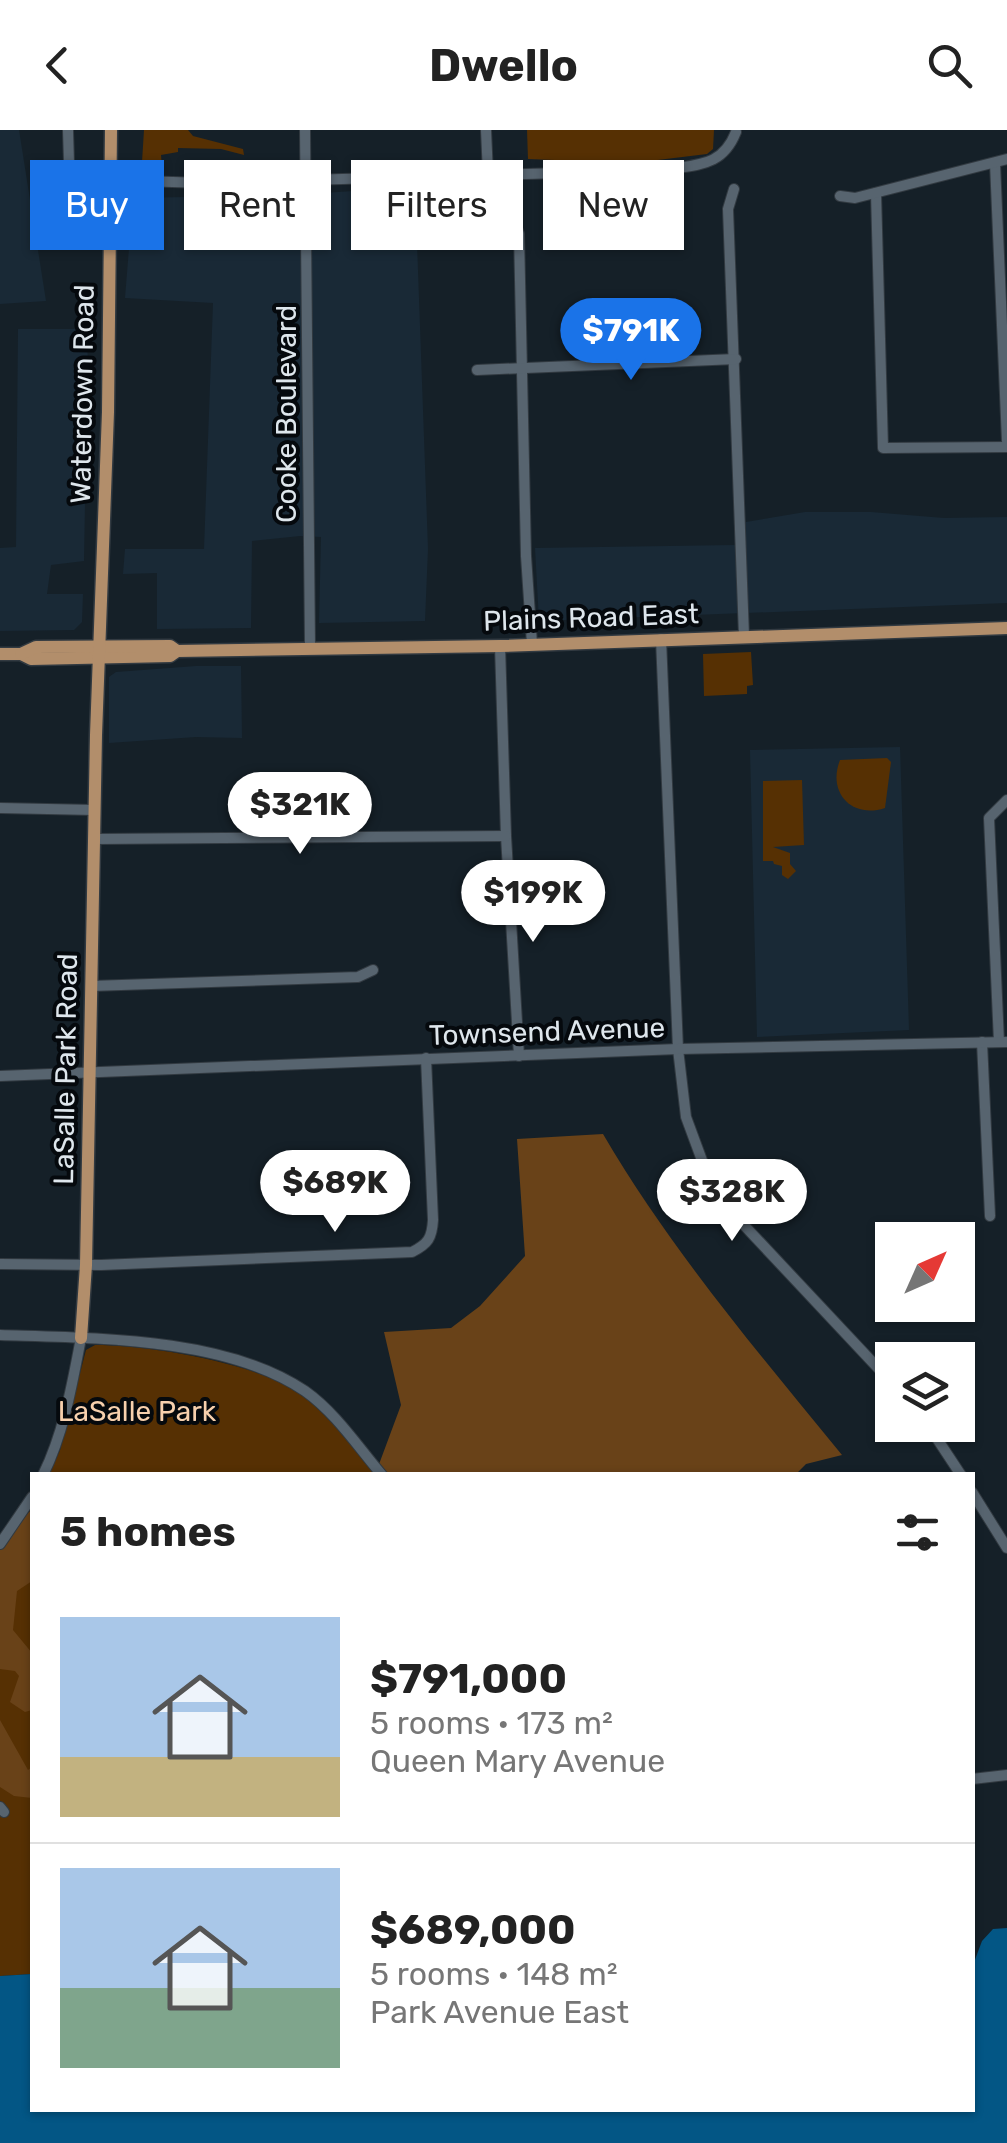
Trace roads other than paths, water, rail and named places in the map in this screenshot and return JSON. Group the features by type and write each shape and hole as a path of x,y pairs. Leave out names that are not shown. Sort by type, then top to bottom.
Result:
{"main road":[{"name":"Waterdown Road","path":"110,160 111,130"},
{"name":"Waterdown Road","path":"101,652 109,250"},
{"name":"Plains Road East","path":"0,654 21,654 31,659 101,652 170,656 176,651 500,646 1007,628"},
{"name":"LaSalle Park Road","path":"81,1338 101,652"}],"street":[{"path":"68,130 69,160"},
{"name":"Cooke Boulevard","path":"305,130 306,160"},
{"path":"486,130 487,160"},
{"path":"523,173 665,170 711,162 722,156 736,132"},
{"path":"840,196 855,198 1001,161 1007,444 883,448 876,193"},
{"path":"734,188 728,209 744,636"},
{"name":"Cooke Boulevard","path":"307,250 310,648"},
{"path":"520,250 526,556 532,644"},
{"path":"477,370 736,358"},
{"path":"660,639 678,1049 686,1117 710,1182 748,1233 875,1365"},
{"path":"500,646 519,1056"},
{"path":"1003,1042 989,818 1007,800"},
{"path":"0,808 95,810"},
{"path":"94,839 506,836"},
{"path":"92,986 358,977 373,970"},
{"path":"982,1042 990,1216"},
{"name":"Townsend Avenue","path":"0,1076 678,1049 1003,1042"},
{"path":"0,1264 86,1266 412,1252 432,1236 426,1058"},
{"path":"0,1335 154,1344 258,1366 317,1400 379,1472"},
{"name":"LaSalle Park Road","path":"45,1472 54,1454 69,1400 81,1338"},
{"path":"939,1442 959,1472"},
{"path":"975,1497 1007,1548"},
{"path":"0,1544 30,1499"},
{"path":"975,1778 1007,1776"}],"water":[{"path":"1007,1928 1007,2143 0,2143 0,1976 30,1974 30,2112 975,2112 975,1960 982,1941 993,1929"}],"park label":[{"name":"LaSalle Park","path":"137,1411"}]}
